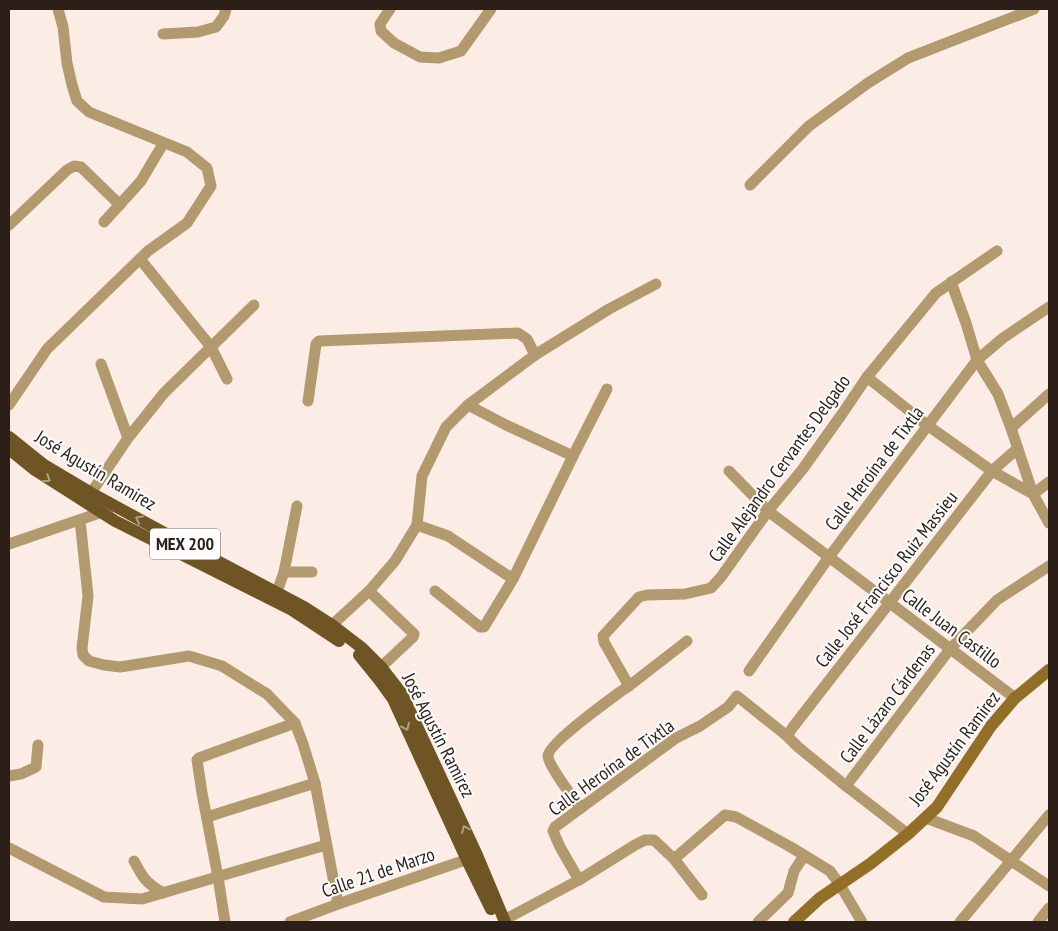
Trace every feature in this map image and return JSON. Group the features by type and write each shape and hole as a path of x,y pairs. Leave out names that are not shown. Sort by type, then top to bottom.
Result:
{"main road":[{"name":"José Agustín Ramirez","path":"9,436 44,465 91,493 304,607 361,657 393,699 502,921"},
{"name":"José Agustín Ramirez","path":"9,449 34,470 115,521 329,628 362,648 382,667 402,694 472,858"}],"street":[{"path":"9,405 47,349 148,251 187,223 211,186 207,168 187,152 163,144 89,112 77,101 72,85 63,27 58,9"},
{"path":"163,34 198,32 216,26 224,16 226,9"},
{"path":"390,9 380,24 381,31 394,42 420,57 440,58 461,51 491,9"},
{"path":"750,185 809,126 868,83 908,58 1034,9"},
{"path":"104,222 142,181 163,144"},
{"path":"9,225 67,170 74,166 81,167 120,205"},
{"path":"867,377 936,293 997,251"},
{"path":"140,259 211,348 227,379"},
{"path":"951,282 977,360 998,394 1012,428 1033,494 1049,523"},
{"path":"329,628 369,591 395,561 417,525 422,476 446,427 468,405 535,355 609,309 656,284"},
{"path":"91,493 128,438 164,393 254,305"},
{"name":"Calle Heroína de Tixtla","path":"749,671 829,557 977,360 1003,338 1048,310"},
{"path":"308,401 316,344 319,341 518,333 527,339 535,355"},
{"path":"101,364 128,438"},
{"name":"Calle Alejandro Cervantes Delgado","path":"630,686 604,642 603,636 639,597 686,594 711,588 802,470 867,377 927,426 992,471 1033,494"},
{"path":"435,591 480,627 484,627 513,580 607,389"},
{"path":"1012,428 1049,394"},
{"path":"468,405 573,456"},
{"name":"Calle José Francisco Ruiz Massieu","path":"788,736 793,727 992,471 1018,448"},
{"name":"Calle Juan Castillo","path":"729,471 768,512 1015,698"},
{"path":"1033,494 1049,482"},
{"path":"277,592 284,572 297,506"},
{"path":"9,544 117,507"},
{"path":"80,520 88,596 82,655 89,661 120,667 189,656 222,666 266,694 295,723 303,744 315,783 338,904"},
{"path":"417,525 448,536 513,580"},
{"name":"Calle Lázaro Cárdenas","path":"846,786 950,649 997,600 1049,566"},
{"path":"284,572 312,572"},
{"path":"369,591 414,634 414,637 382,667"},
{"path":"581,808 551,765 548,756 550,752 565,735 687,640"},
{"name":"José Agustín Ramirez","path":"794,922 820,898 870,864 926,818 937,807 992,726 1015,698 1047,676"},
{"name":"Calle Heroína de Tixtla","path":"579,880 553,832 555,827 676,738 700,726 728,706 737,696 788,736"},
{"path":"225,922 197,760 295,723"},
{"path":"788,736 798,747 908,834"},
{"path":"9,776 21,774 36,766 38,744"},
{"path":"207,817 315,783"},
{"path":"674,859 725,815 736,817 830,871 862,922"},
{"path":"960,922 1049,815"},
{"path":"926,818 974,836 1049,886"},
{"path":"502,921 579,880 645,840 654,840 674,859 702,895"},
{"path":"9,848 104,897 142,899 326,845"},
{"path":"758,922 788,893 794,871 804,856"},
{"name":"Calle 21 de Marzo","path":"290,922 472,858"},
{"path":"134,860 144,879 163,893"},
{"path":"1038,922 1049,908"}]}
